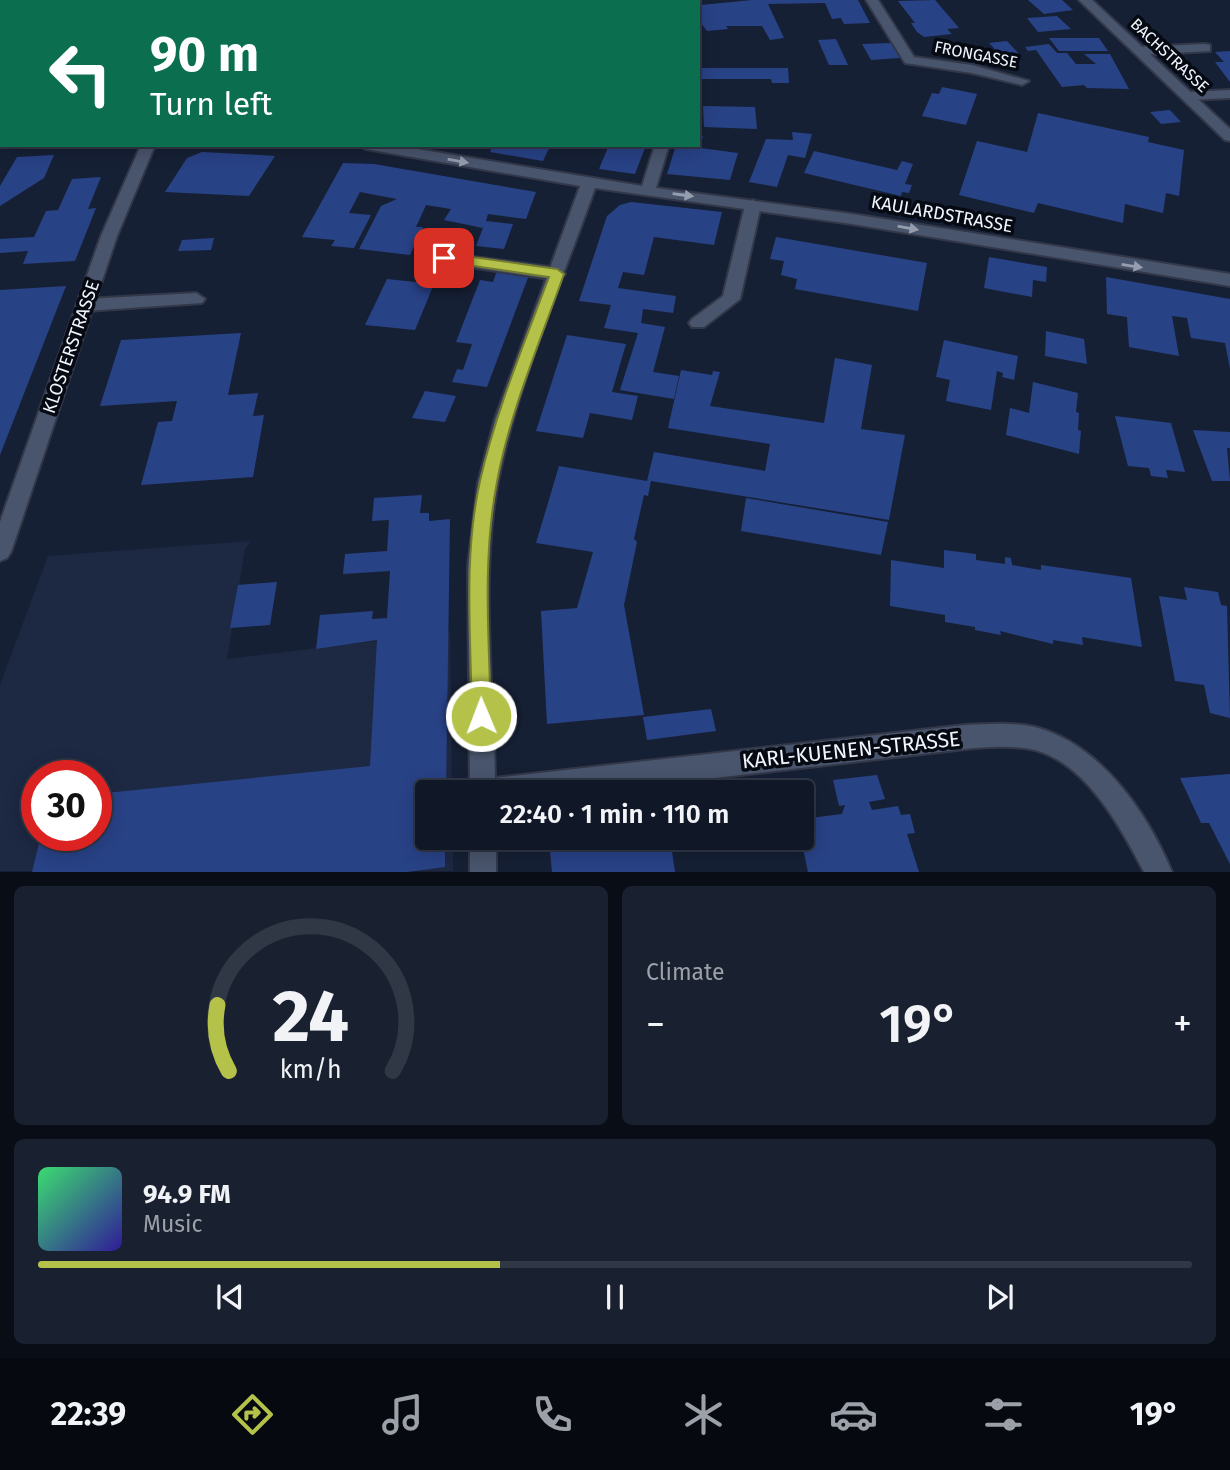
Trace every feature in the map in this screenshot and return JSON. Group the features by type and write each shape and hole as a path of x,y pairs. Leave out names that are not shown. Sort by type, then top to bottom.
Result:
{"street":[{"name":"FRONGASSE","path":"872,0 910,60 1022,80"},
{"name":"BACHSTRASSE","path":"1085,0 1230,137"},
{"path":"1139,51 1205,48"},
{"path":"1189,96 1230,94"},
{"name":"KLOSTERSTRASSE","path":"0,552 109,236 147,147"},
{"name":"KAULARDSTRASSE","path":"378,147 589,183 753,205 1230,280"},
{"path":"648,190 661,147"},
{"path":"483,780 479,566 488,483 505,419 589,183"},
{"path":"698,323 731,299 753,205"},
{"path":"436,274 444,258 557,274"},
{"path":"86,305 196,299"},
{"name":"KARL-KUENEN-STRASSE","path":"588,780 965,737 1008,736 1046,742 1091,772 1123,808 1159,872"},
{"path":"483,850 483,872"}],"shaded area":[{"path":"251,541 245,549 227,659 450,632 452,780 415,780 415,850 453,850 453,871 0,871 0,685 48,556"}],"building":[{"path":"752,0 858,0 870,23 844,24 841,18 832,19 825,3 768,4 784,38 770,40 762,26 726,26 728,29 707,31 700,22 700,3"},
{"path":"935,0 959,28 947,29 952,34 924,37 917,32 911,23 915,23 898,1"},
{"path":"1028,0 1062,0 1073,10 1044,14"},
{"path":"1057,16 1071,29 1038,32 1027,18"},
{"path":"1049,38 1099,38 1108,51 1059,51"},
{"path":"836,39 848,65 829,65 818,40"},
{"path":"1007,41 1021,56 1004,59 989,43"},
{"path":"891,43 900,58 871,60 862,44"},
{"path":"1049,44 1057,53 1067,53 1076,64 1096,64 1084,54 1110,54 1129,89 1087,88 1084,85 1062,87 1036,50 1028,51 1025,47"},
{"path":"1230,51 1230,82 1215,62 1224,62 1215,52"},
{"path":"700,68 788,68 789,83 772,83 771,79 700,79"},
{"path":"942,87 977,94 966,125 922,116 932,93 939,94"},
{"path":"703,106 755,107 757,129 704,127"},
{"path":"1170,110 1181,122 1161,124 1150,112"},
{"path":"1038,113 1149,137 1148,142 1184,150 1179,196 1166,193 1163,213 1125,204 1123,223 1038,203 1034,213 959,195 977,141 1027,152"},
{"path":"792,132 812,134 805,158 788,155 777,187 749,182 766,139 793,140"},
{"path":"700,136 703,136 700,148 738,153 730,180 667,174 675,147 700,147"},
{"path":"492,147 550,147 543,161 490,152"},
{"path":"608,147 645,147 635,174 599,169"},
{"path":"814,151 897,170 902,161 913,164 905,184 912,185 909,193 902,192 901,196 804,173"},
{"path":"202,152 275,156 249,196 165,192 187,158"},
{"path":"54,155 44,178 0,206 0,186 17,157"},
{"path":"343,163 374,164 536,192 526,219 488,214 486,221 513,224 504,249 476,246 483,228 444,220 451,209 426,205 416,227 423,227 410,255 359,249 381,206 397,199 360,192 349,213 371,215 354,248 331,246 335,240 302,237"},
{"path":"101,177 88,209 96,208 75,261 23,264 28,251 0,253 0,239 34,237 46,211 58,210 72,179"},
{"path":"631,202 722,212 714,245 654,237 644,275 623,272 618,288 676,296 673,313 643,309 641,323 665,327 653,372 679,376 674,399 620,390 638,333 604,328 611,305 579,301 607,216 620,205"},
{"path":"776,237 927,263 918,311 795,289 797,279 781,275 784,261 770,259"},
{"path":"214,238 211,250 178,251 182,240"},
{"path":"989,257 1047,267 1046,282 1033,280 1032,297 984,288"},
{"path":"497,271 529,275 487,387 452,382 457,369 463,370 472,344 456,342 480,280 493,282"},
{"path":"1106,277 1230,299 1230,369 1225,343 1191,338 1187,318 1172,316 1179,356 1129,347 1127,317 1107,314"},
{"path":"387,279 434,284 415,330 365,325"},
{"path":"66,286 0,455 0,290"},
{"path":"1046,331 1084,339 1087,364 1045,356"},
{"path":"241,333 228,395 258,393 253,416 264,415 253,477 141,485 158,422 172,421 177,401 100,406 121,340"},
{"path":"567,335 626,344 612,392 638,396 632,420 590,413 583,438 536,431"},
{"path":"944,340 1018,356 1014,380 1002,377 1003,373 997,371 991,410 946,401 950,380 936,377"},
{"path":"835,358 872,365 861,429 905,435 889,520 651,481 648,496 644,495 634,539 637,542 624,605 644,715 547,724 541,611 577,608 593,552 536,543 559,466 647,481 654,452 765,471 770,444 668,428 681,370 712,375 713,371 720,372 710,406 824,423"},
{"path":"1033,382 1078,393 1076,412 1079,413 1078,430 1081,431 1079,454 1006,435 1010,408 1029,413"},
{"path":"425,391 456,396 445,422 412,418"},
{"path":"1115,416 1171,423 1185,472 1166,470 1168,478 1151,476 1149,468 1128,466"},
{"path":"1193,430 1230,432 1230,448 1227,448 1230,481 1212,481"},
{"path":"422,495 420,513 429,513 429,521 450,519 446,780 415,780 415,850 445,850 445,867 407,872 32,872 37,851 112,851 112,792 370,766 377,640 316,649 320,615 373,611 372,619 387,618 390,571 343,574 345,554 387,551 389,520 372,521 374,498"},
{"path":"746,498 888,522 881,555 741,531"},
{"path":"944,550 976,554 976,560 1005,564 1005,557 1011,558 1012,565 1041,570 1041,565 1131,578 1142,647 1082,637 1083,645 1053,640 1053,644 1000,631 1001,635 975,630 975,627 945,622 945,615 890,606 891,560 944,568"},
{"path":"277,582 270,625 230,628 238,585"},
{"path":"1184,587 1218,592 1221,605 1227,606 1230,718 1210,713 1204,685 1175,681 1159,596 1187,600"},
{"path":"711,709 716,731 647,740 643,717"},
{"path":"1230,774 1230,864 1209,823 1201,823 1180,778"},
{"path":"877,775 885,799 869,802 872,810 898,806 901,815 910,814 915,833 907,834 919,872 808,872 803,850 814,850 814,818 842,814 845,805 839,806 833,780"},
{"path":"672,850 675,872 552,872 550,851"}],"route":[{"path":"444,258 557,274 505,419 488,483 479,566 481,716"}]}
